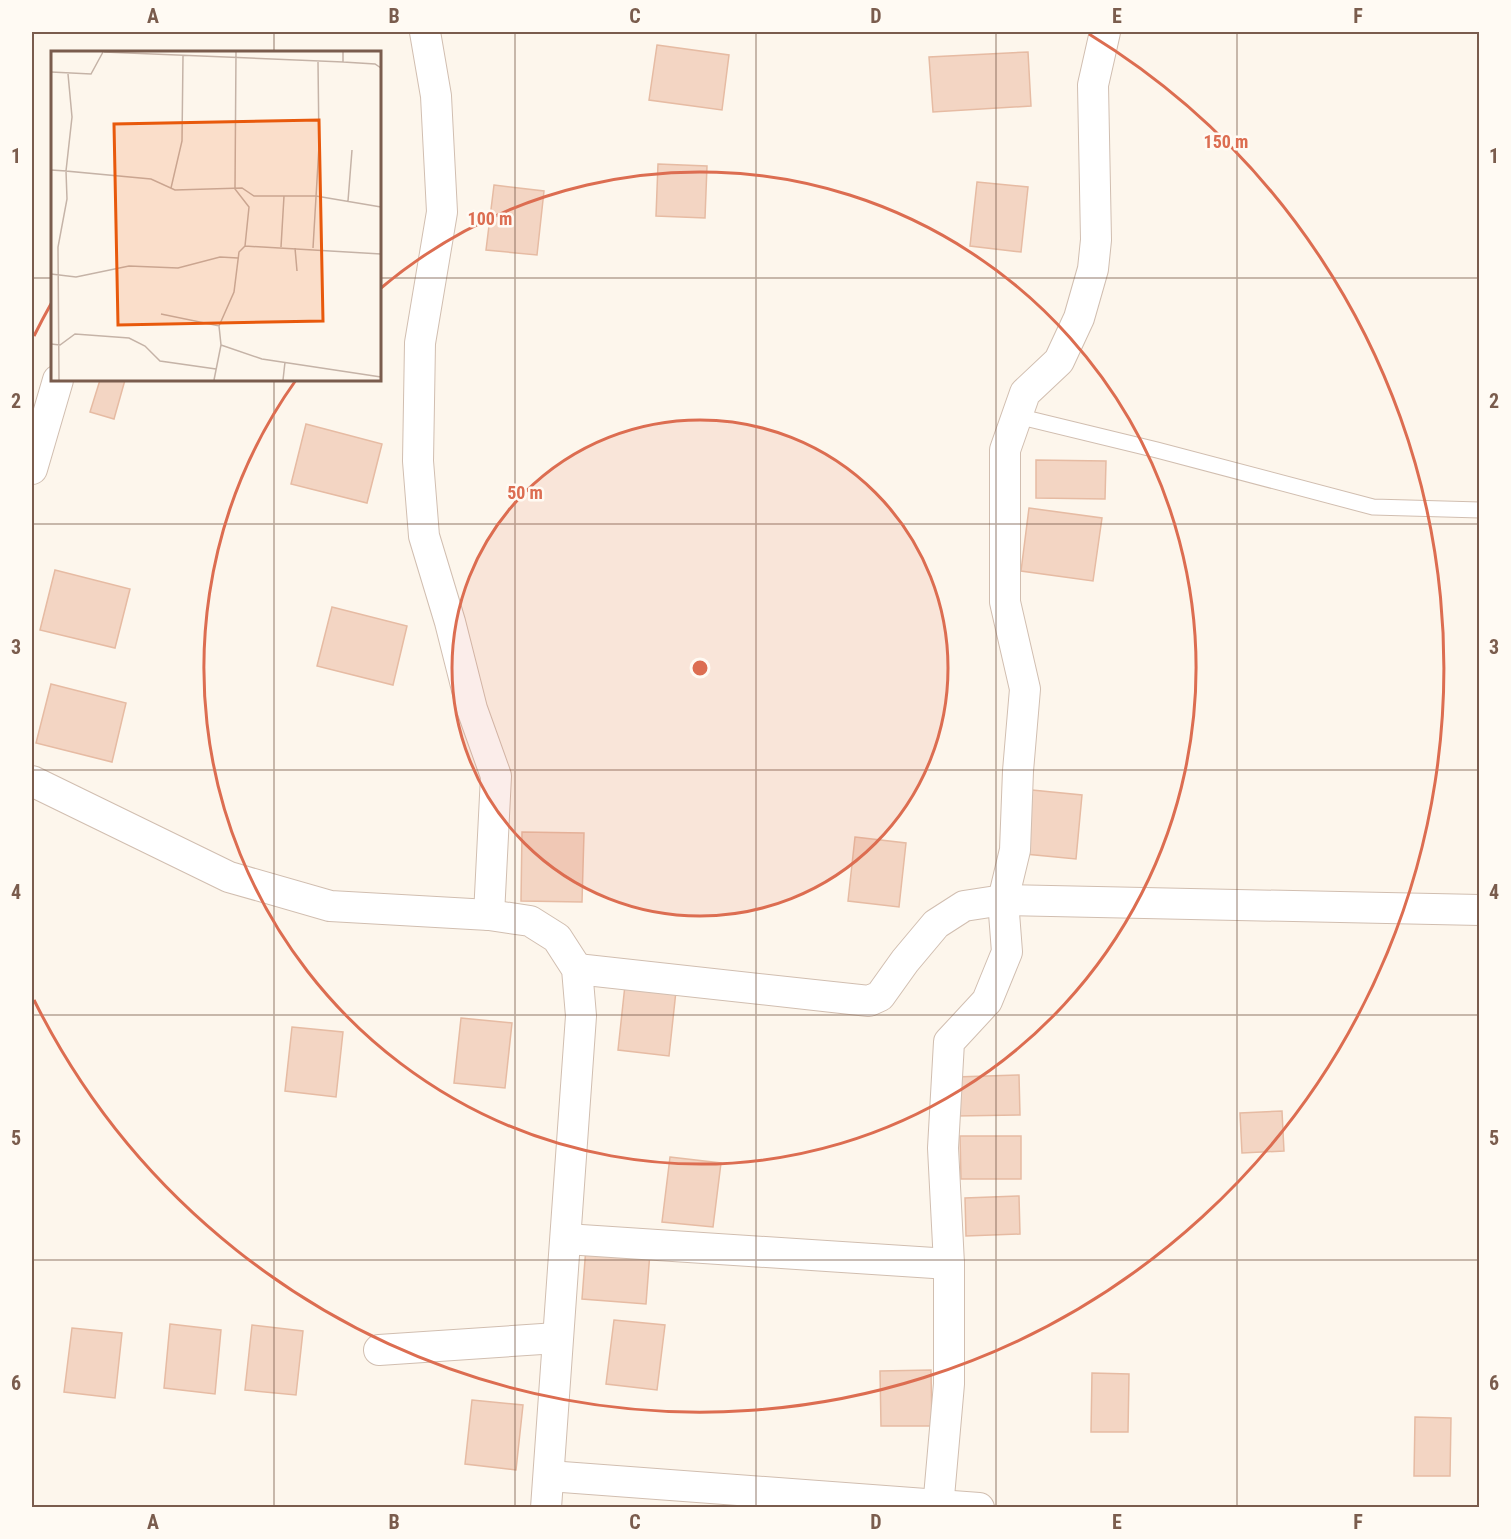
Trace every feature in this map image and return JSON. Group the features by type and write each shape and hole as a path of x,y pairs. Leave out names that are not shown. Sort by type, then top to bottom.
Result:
{"street":[{"path":"425,32 436,96 441,212 420,343 418,460 424,536 450,622 472,709 496,776 489,915"},
{"path":"938,1506 949,1384 949,1264 943,1149 949,1042 987,1001 1007,952 1003,900 1015,850 1018,771 1025,689 1005,602 1005,450 1025,393 1059,361 1079,318 1093,269 1096,240 1093,85 1105,32"},
{"path":"32,469 58,381"},
{"path":"32,781 229,877 330,906 489,915 530,921 557,938 577,969 580,1016 546,1508"},
{"path":"577,969 869,1001 880,996 904,961 936,924 964,906 1003,900 1479,910"},
{"path":"566,1239 949,1264"},
{"path":"379,1350 557,1338"},
{"path":"549,1476 980,1508"}],"lane":[{"path":"1017,416 1373,507 1479,510"}],"building":[{"path":"657,45 729,55 722,110 649,100"},
{"path":"1028,52 1031,106 933,112 929,57"},
{"path":"658,164 707,166 705,218 656,216"},
{"path":"977,182 1028,187 1021,252 970,246"},
{"path":"494,185 544,191 537,255 486,250"},
{"path":"100,381 125,381 114,419 90,412"},
{"path":"306,424 382,444 367,503 291,484"},
{"path":"1036,460 1106,461 1105,499 1036,498"},
{"path":"1029,508 1102,518 1093,581 1021,571"},
{"path":"55,570 130,589 115,648 40,630"},
{"path":"332,607 407,626 393,685 317,666"},
{"path":"51,684 126,703 112,762 36,743"},
{"path":"1032,790 1082,795 1076,859 1025,854"},
{"path":"522,832 584,833 582,902 521,901"},
{"path":"855,837 906,843 899,907 848,901"},
{"path":"625,985 676,991 669,1056 618,1050"},
{"path":"461,1018 512,1023 505,1088 454,1083"},
{"path":"292,1027 343,1032 336,1097 285,1091"},
{"path":"1019,1075 1020,1115 956,1116 955,1077"},
{"path":"1282,1111 1284,1151 1242,1153 1240,1113"},
{"path":"960,1136 1021,1136 1021,1179 961,1179"},
{"path":"670,1157 721,1163 713,1227 662,1222"},
{"path":"1019,1196 1020,1234 966,1236 965,1198"},
{"path":"586,1247 650,1252 646,1304 582,1299"},
{"path":"614,1320 665,1325 657,1390 606,1384"},
{"path":"170,1324 221,1330 215,1394 164,1388"},
{"path":"252,1325 303,1331 296,1395 245,1390"},
{"path":"72,1328 122,1333 115,1398 64,1392"},
{"path":"931,1370 932,1426 881,1426 880,1371"},
{"path":"1092,1373 1129,1374 1128,1432 1091,1432"},
{"path":"472,1400 523,1405 516,1470 465,1464"},
{"path":"1415,1417 1451,1418 1450,1476 1414,1476"}]}
